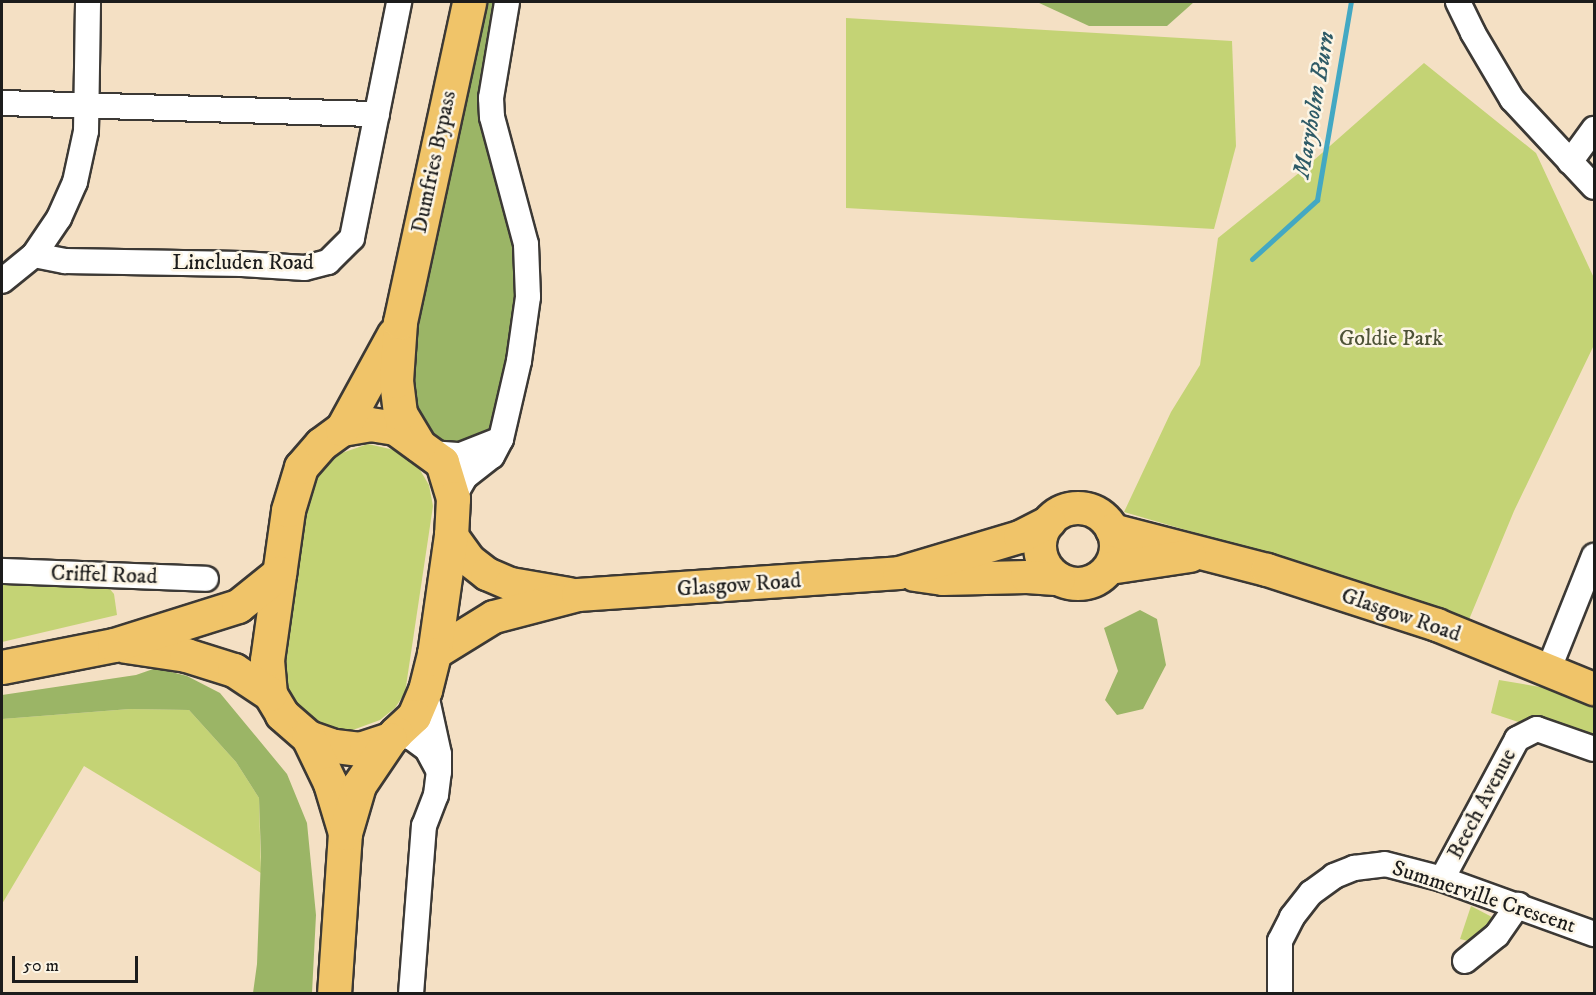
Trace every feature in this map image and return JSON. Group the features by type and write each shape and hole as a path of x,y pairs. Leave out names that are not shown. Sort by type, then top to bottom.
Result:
{"highway":[{"name":"Dumfries Bypass","path":"424,449 400,413 396,381 400,322 469,2"},
{"name":"Dumfries Bypass","path":"342,429 368,385 400,322"},
{"path":"270,694 267,660 288,510 301,467 321,444 342,429 370,424 395,428 442,462 453,498 452,535 434,654 425,690 414,716 393,736 359,785 345,834 334,993"},
{"path":"2,667 114,645 238,606 279,573"},
{"path":"114,645 186,655 234,670 270,694 282,714 308,737 334,746 360,749 393,736"},
{"path":"308,737 330,783 345,834"}],"main road":[{"path":"1079,508 1099,515 1112,530 1116,549 1110,568 1096,580 1086,584 1076,584 1059,579 1049,571 1041,553 1042,534 1049,522 1057,514 1079,508"},
{"name":"Glasgow Road","path":"434,654 494,617 578,596 899,573 1020,537 1049,522"},
{"name":"Glasgow Road","path":"1112,530 1268,570 1437,625 1594,689"},
{"name":"Glasgow Road","path":"452,535 469,560 487,574 511,584 578,596"},
{"name":"Glasgow Road","path":"1110,568 1203,555"},
{"name":"Glasgow Road","path":"899,573 943,579 1027,577 1059,579"}],"street":[{"path":"2,281 34,255 59,218 75,182 86,131 88,2"},
{"name":"Lincluden Road","path":"34,255 65,261 242,264 304,268 328,262 352,238 399,2"},
{"path":"453,498 465,477 492,456 501,439 519,361 529,269 526,244 492,117 491,98 507,2"},
{"path":"1458,2 1473,33 1512,99 1594,187"},
{"path":"2,103 377,114"},
{"path":"1570,162 1594,129"},
{"path":"424,449 461,455 501,439"},
{"path":"1548,671 1594,556"},
{"name":"Criffel Road","path":"2,571 206,579"},
{"path":"411,993 424,825 436,795 440,754 425,690"},
{"name":"Beech Avenue","path":"1442,879 1517,739 1537,729 1594,749"},
{"path":"393,736 412,738 427,749 439,772"},
{"name":"Summerville Crescent","path":"1280,993 1280,941 1292,917 1311,893 1334,876 1354,868 1385,864 1442,879 1594,934"},
{"path":"1465,961 1497,936 1518,905"}],"green space":[{"path":"485,2 497,2 478,104 518,253 519,291 508,365 489,429 466,444 447,444 423,427 413,403 410,376 451,147"},
{"path":"1037,2 1194,2 1167,26 1089,26"},
{"path":"846,18 1232,41 1236,146 1214,229 846,208"},
{"name":"Goldie Park","path":"1424,63 1536,153 1594,278 1594,345 1514,511 1468,622 1220,540 1124,512 1171,412 1200,365 1218,238 1305,168"},
{"path":"368,444 399,451 417,465 429,485 433,506 405,693 395,708 380,720 350,731 327,728 303,712 287,686 285,668 309,493 313,483 336,455"},
{"path":"104,582 114,594 117,615 2,642 2,583"},
{"path":"1140,610 1157,619 1166,665 1143,709 1117,715 1105,700 1118,671 1104,628"},
{"path":"156,668 187,676 220,693 287,774 307,823 316,915 312,993 253,993 257,964 261,857 259,798 236,762 189,710 130,709 2,719 2,695 136,675"},
{"path":"1499,680 1540,687 1542,681 1594,700 1594,747 1491,713"},
{"path":"130,709 189,710 236,762 259,798 261,873 84,766 2,904 2,719"},
{"path":"1471,906 1492,917 1490,926 1479,937 1468,941 1460,939"}],"waterway":[{"name":"Maryholm Burn","path":"1252,259 1317,200 1351,2"}]}
